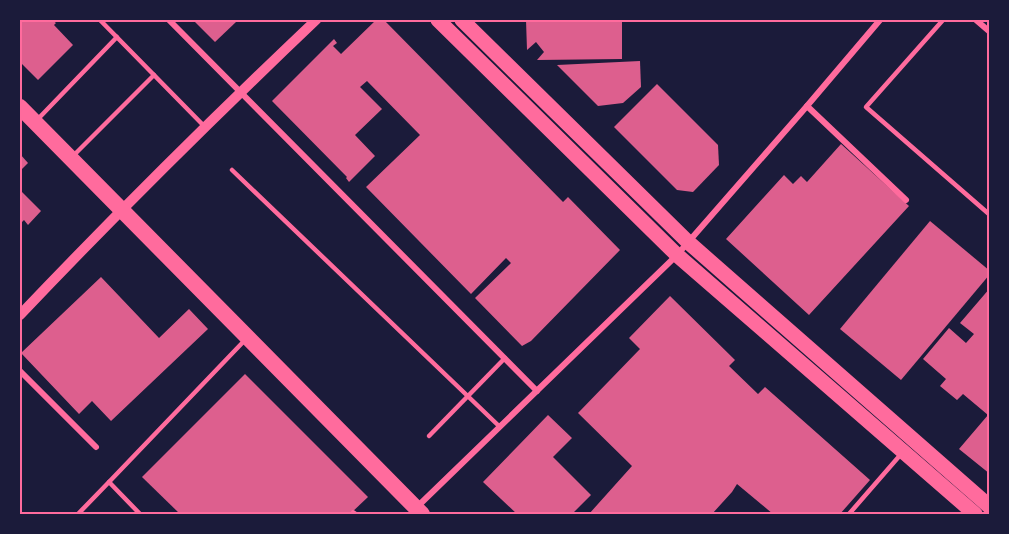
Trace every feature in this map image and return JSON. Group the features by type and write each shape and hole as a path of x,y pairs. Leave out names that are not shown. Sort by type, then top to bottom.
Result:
{"highway":[{"path":"20,107 419,512"}],"main road":[{"path":"438,20 677,255 975,514"},
{"path":"467,22 688,242 990,507"}],"street":[{"path":"169,20 537,391"},
{"path":"20,315 120,210 316,20"},
{"path":"419,512 500,427 677,255 880,20"},
{"path":"976,20 989,29"},
{"path":"467,22 473,54"},
{"path":"807,106 906,200"},
{"path":"20,371 96,447"}],"lane":[{"path":"100,20 205,127"},
{"path":"942,20 866,107 990,215"},
{"path":"35,122 117,37"},
{"path":"71,159 154,75"},
{"path":"232,170 500,427"},
{"path":"78,514 247,338"},
{"path":"429,436 505,358"},
{"path":"849,514 903,452"},
{"path":"109,482 140,514"}],"building":[{"path":"20,20 52,20 73,45 38,80 20,62"},
{"path":"193,20 234,20 236,22 215,42"},
{"path":"376,20 384,20 563,202 568,197 620,250 531,341 522,346 475,298 511,263 506,258 471,294 366,187 420,135 367,81 360,87 382,109 355,135 375,156 349,182 347,177 272,101 334,39 337,43 333,46 341,54"},
{"path":"526,20 622,20 622,59 537,60 544,52 536,42 527,50"},
{"path":"640,61 641,87 623,103 598,106 557,65"},
{"path":"657,84 718,145 719,165 693,192 677,190 614,127"},
{"path":"841,144 909,206 809,315 726,239 784,175 793,184 801,176 807,182"},
{"path":"20,154 28,163 20,171"},
{"path":"20,190 41,211 28,225 24,220 20,224"},
{"path":"930,221 990,271 990,274 901,380 840,329"},
{"path":"101,277 159,338 189,309 208,329 111,421 92,401 79,414 21,353"},
{"path":"990,288 990,474 959,449 988,415 963,394 957,400 940,386 946,379 923,359 949,328 966,343 974,334 960,323"},
{"path":"670,296 735,360 729,366 758,394 765,387 870,480 840,514 773,514 737,484 712,514 589,514 632,466 578,413 640,349 629,338"},
{"path":"245,374 368,497 350,514 180,514 142,477"},
{"path":"548,415 572,438 553,457 591,495 572,514 517,514 483,482"}]}
